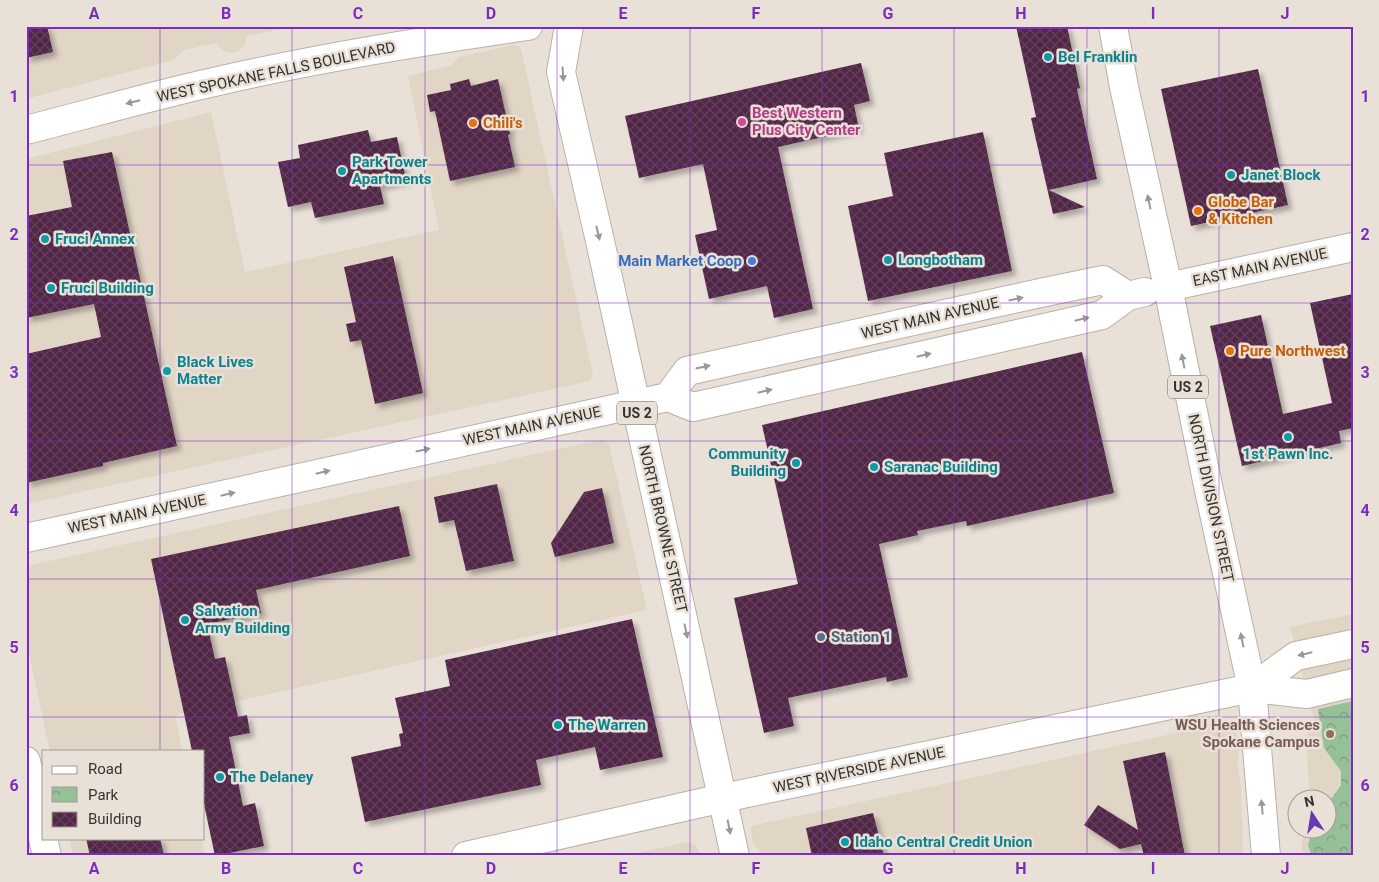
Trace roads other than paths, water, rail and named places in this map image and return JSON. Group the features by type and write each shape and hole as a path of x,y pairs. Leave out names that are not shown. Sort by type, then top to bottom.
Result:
{"main road":[{"path":"369,50 427,26"},
{"name":"WEST SPOKANE FALLS BOULEVARD","path":"26,130 213,82 369,50 528,26"},
{"name":"NORTH BROWNE STREET","path":"569,26 561,72 735,856"},
{"name":"NORTH DIVISION STREET","path":"1114,26 1124,87 1252,688 1266,856"},
{"name":"EAST MAIN AVENUE","path":"1168,287 1353,247"},
{"name":"WEST MAIN AVENUE","path":"26,538 668,397 687,371 1045,292 1103,280 1128,296"},
{"path":"668,397 693,407 1102,315 1128,296 1168,287"},
{"path":"1252,688 1296,656 1353,644"},
{"path":"1252,688 1307,694 1353,683"},
{"name":"WEST RIVERSIDE AVENUE","path":"466,856 723,798 1252,688"},
{"path":"26,762 42,834"},
{"path":"43,840 47,856"}],"place":[{"name":"Bel Franklin","path":"1048,57"},
{"name":"Best Western Plus City Center","path":"742,122"},
{"name":"Chili's","path":"473,123"},
{"name":"Park Tower Apartments","path":"342,171"},
{"name":"Janet Block","path":"1231,175"},
{"name":"Globe Bar & Kitchen","path":"1198,211"},
{"name":"Fruci Annex","path":"45,239"},
{"name":"Longbotham","path":"888,260"},
{"name":"Main Market Coop","path":"752,261"},
{"name":"Fruci Building","path":"51,288"},
{"name":"Pure Northwest","path":"1230,351"},
{"name":"Black Lives Matter","path":"167,371"},
{"name":"1st Pawn Inc.","path":"1288,437"},
{"name":"Community Building","path":"796,463"},
{"name":"Saranac Building","path":"874,467"},
{"name":"Salvation Army Building","path":"185,620"},
{"name":"Station 1","path":"821,637"},
{"name":"The Warren","path":"558,725"},
{"name":"WSU Health Sciences Spokane Campus","path":"1330,734"},
{"name":"The Delaney","path":"220,777"},
{"name":"Idaho Central Credit Union","path":"845,842"}]}
